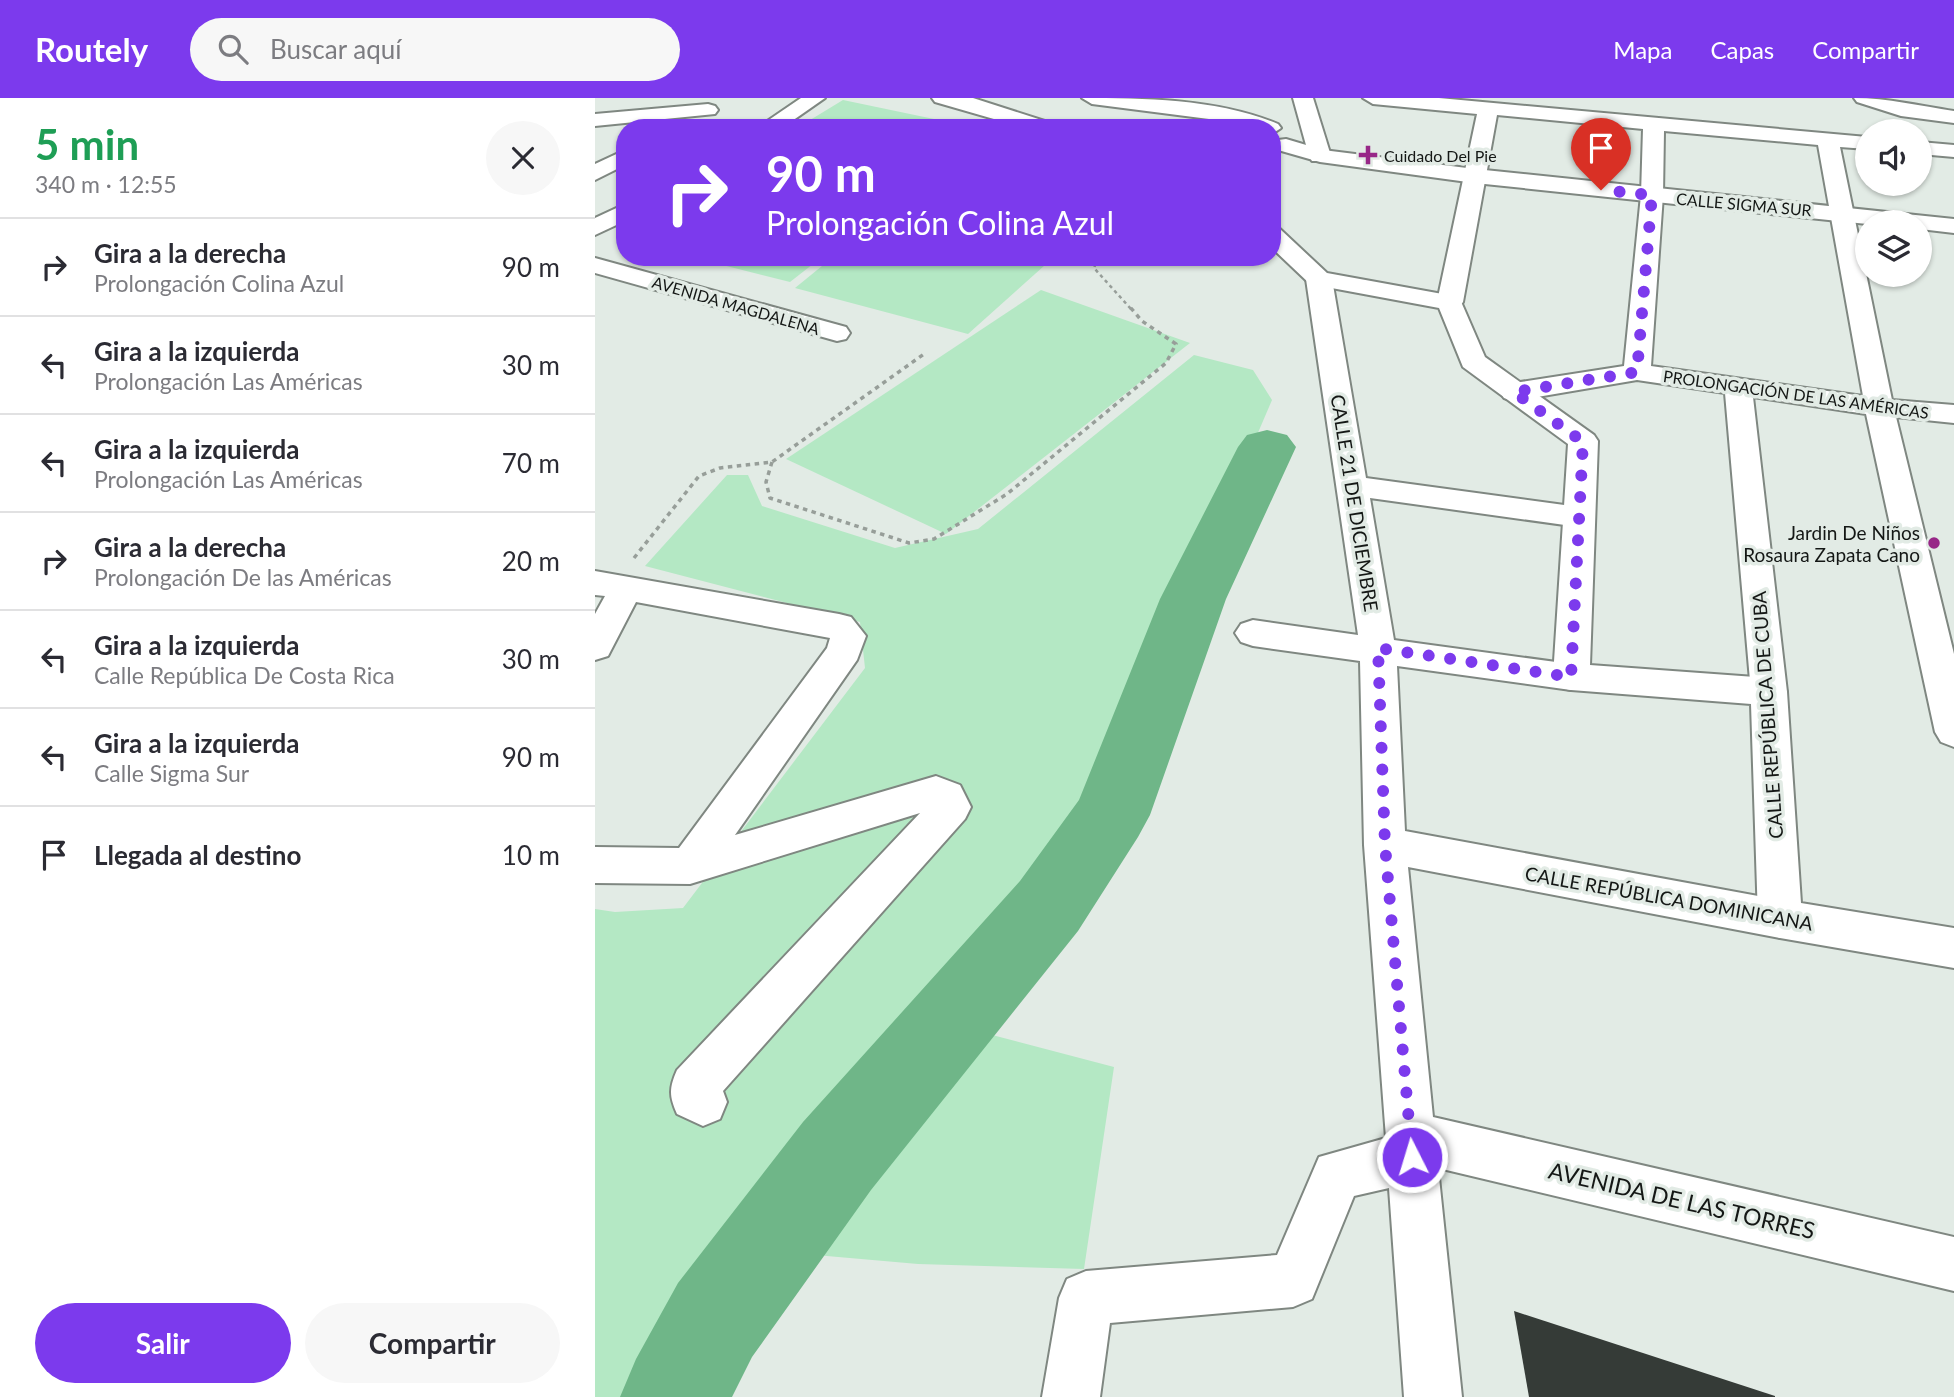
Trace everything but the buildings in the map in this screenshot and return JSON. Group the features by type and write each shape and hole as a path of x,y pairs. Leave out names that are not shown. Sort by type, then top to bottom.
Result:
{"street":[{"path":"692,119 728,98"},
{"path":"781,119 815,98"},
{"path":"942,98 1016,119"},
{"name":"CALLE SIGMA SUR","path":"1092,98 1247,119"},
{"path":"1303,98 1319,156"},
{"path":"1374,98 1855,142"},
{"path":"1864,98 1901,110 1953,120"},
{"path":"1939,98 1953,120"},
{"path":"595,120 708,110"},
{"path":"1488,110 1450,302 1473,361 1583,442 1571,677"},
{"path":"1637,372 1652,195 1654,124"},
{"path":"1828,139 1879,407 1953,722"},
{"name":"CALLE SIGMA SUR","path":"1281,140 1319,156 1475,176 1954,226"},
{"path":"1932,149 1954,151"},
{"path":"595,173 616,161"},
{"path":"595,228 616,216"},
{"path":"1281,243 1319,279 1450,302"},
{"name":"AVENIDA MAGDALENA","path":"595,265 837,333"},
{"name":"CALLE 21 DE DICIEMBRE","path":"1319,279 1378,648 1385,845 1433,1397"},
{"name":"PROLONGACIÓN DE LAS AMÉRICAS","path":"1514,392 1637,372 1879,407 1954,414"},
{"name":"CALLE REPÚBLICA DE CUBA","path":"1738,386 1769,692 1780,919"},
{"path":"1352,486 1579,517"},
{"path":"595,647 611,586 839,626 848,635 843,650 690,866"},
{"path":"1253,633 1378,648 1571,677 1769,692"},
{"path":"595,865 690,866 936,792 946,796 951,807 694,1087 694,1097 703,1102"},
{"name":"CALLE REPÚBLICA DOMINICANA","path":"1385,845 1780,919 1954,948"},
{"name":"AVENIDA DE LAS TORRES","path":"1071,1397 1086,1298 1293,1280 1337,1175 1411,1146 1954,1264"}],"path":[{"path":"772,462 766,481 770,498 909,543 935,539 1007,494 1166,363 1176,344 1142,321 1095,266"},
{"path":"611,586 699,476 720,468 772,462 924,354"}],"green space":[{"path":"843,100 934,119 812,119"},
{"path":"727,266 810,266 790,282"},
{"path":"822,266 1044,266 968,334 795,288"},
{"path":"1041,290 1190,343 946,534 786,459"},
{"path":"1194,355 1253,370 1272,400 1242,470 1162,614 1067,852 935,1020 1114,1067 1084,1269 918,1264 804,1254 740,1335 712,1397 595,1397 595,909 615,912 683,908 865,668 860,622 645,566 727,475 748,475 762,506 895,548 978,529"}],"waterway":[{"path":"674,1397 715,1320 837,1156 1049,906 1111,815 1193,599 1267,447"}],"place":[{"name":"Cuidado Del Pie","path":"1368,155"},
{"name":"Jardin De Niños Rosaura Zapata Cano","path":"1934,543"}],"route":[{"path":"1412,1157 1385,845 1378,648 1571,677 1583,442 1514,392 1637,372 1652,195 1601,190"}]}
